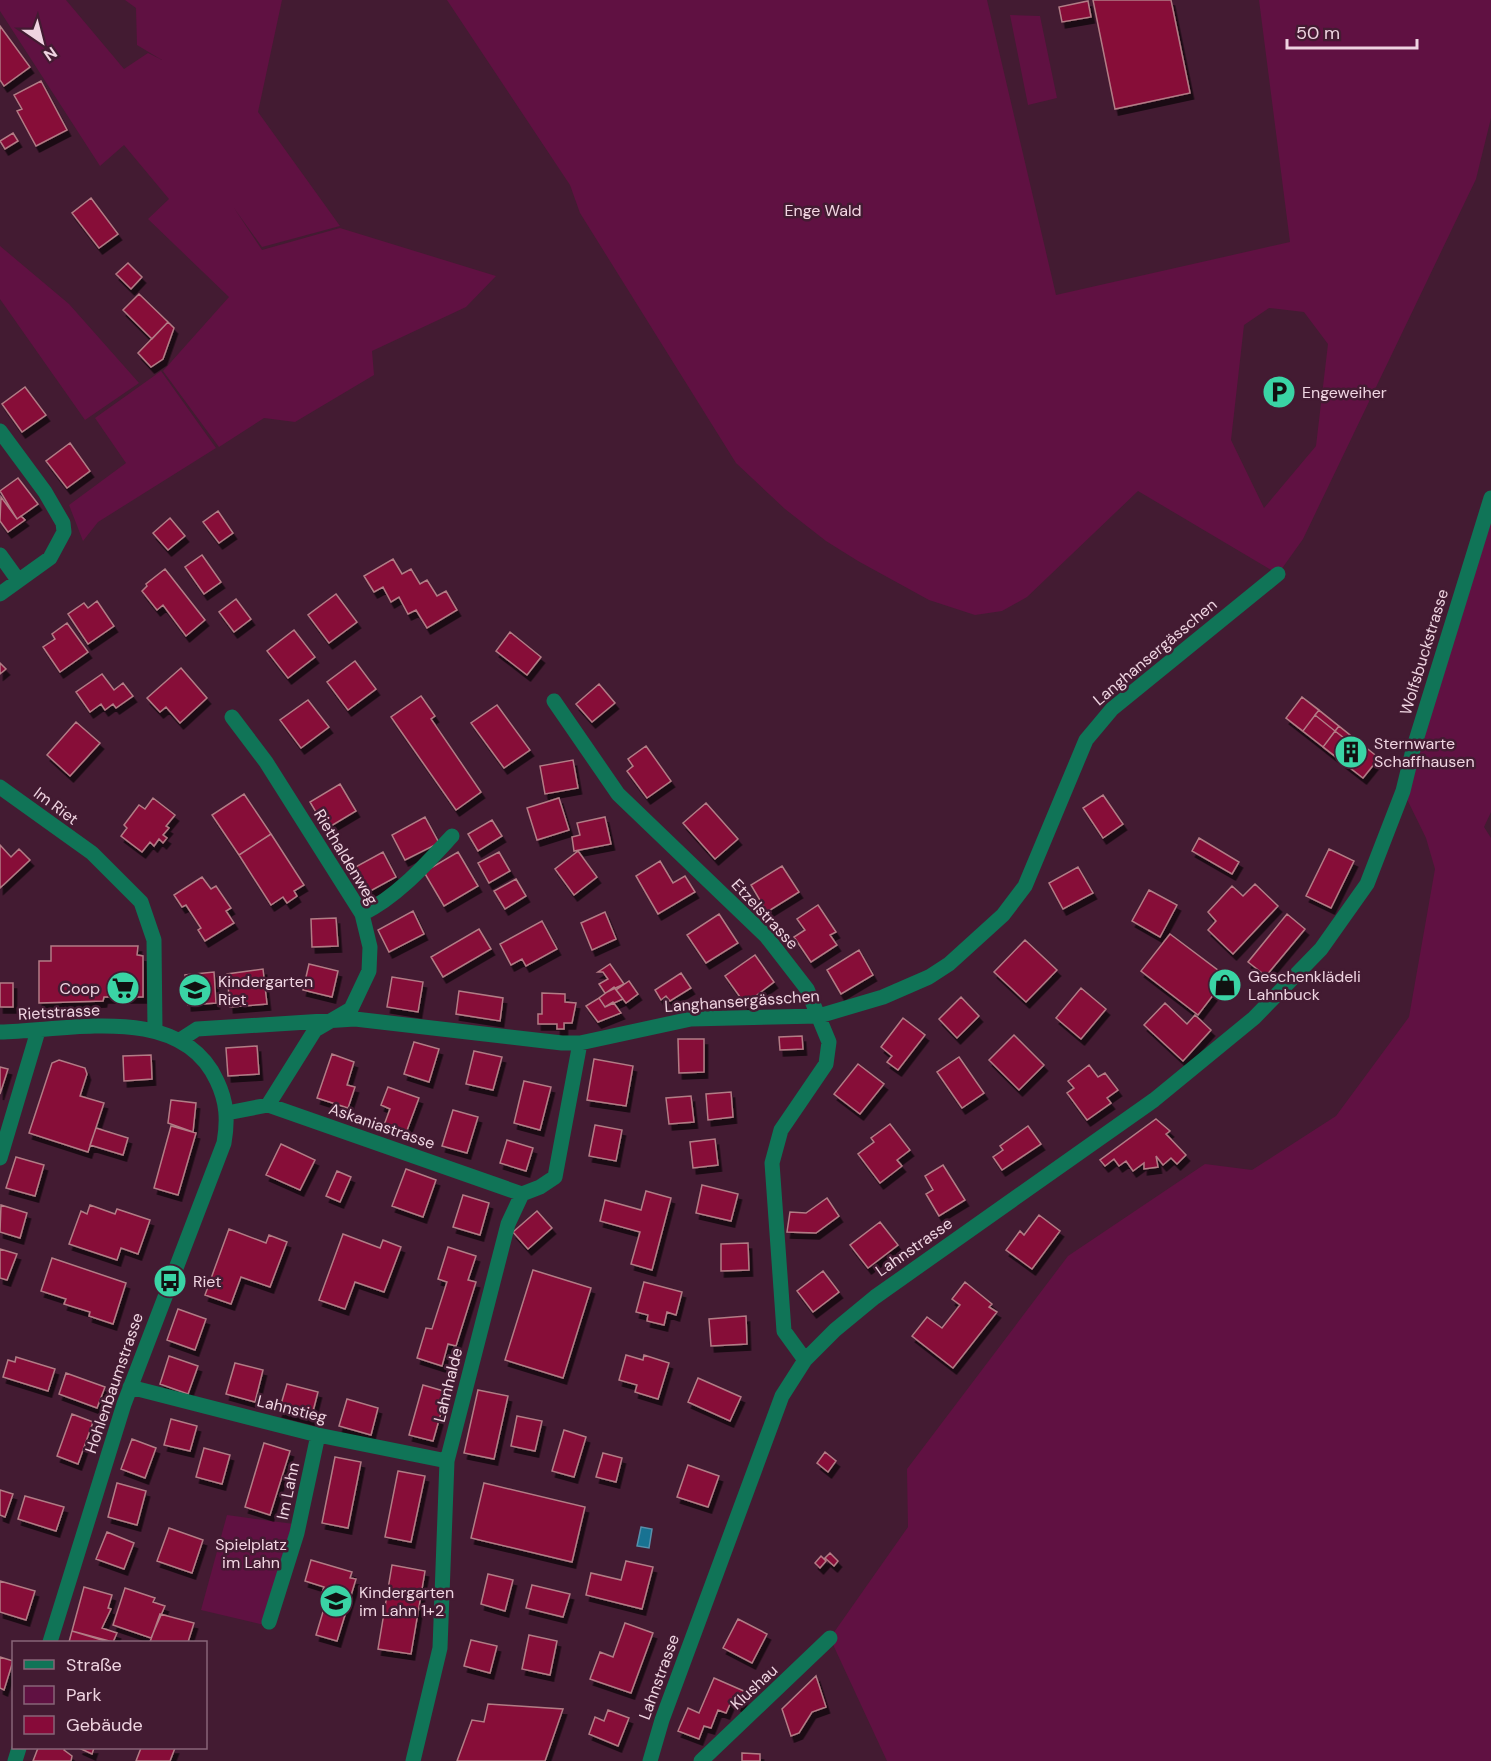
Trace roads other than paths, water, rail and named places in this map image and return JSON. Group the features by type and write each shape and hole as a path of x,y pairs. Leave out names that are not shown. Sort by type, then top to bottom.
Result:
{"street":[{"path":"0,431 54,507 63,523 64,532 50,558 0,594"},
{"name":"Wolfsbuckstrasse","path":"1366,884 1403,791 1413,750 1491,498"},
{"path":"0,555 18,580"},
{"name":"Langhansergässchen","path":"333,1020 355,1019 562,1043 580,1042 691,1019 819,1016 883,997 929,978 949,964 1003,915 1025,886 1086,740 1112,709 1278,574"},
{"name":"Etzelstrasse","path":"554,701 618,794 766,936 807,989 829,1042 826,1064 781,1130 772,1163 784,1331 806,1360"},
{"name":"Riethaldenweg","path":"232,717 278,780 362,914 370,947 369,971 351,1009 315,1030 268,1105"},
{"name":"Im Riet","path":"0,787 93,853 141,902 154,940 155,1030"},
{"path":"362,914 374,908 409,880 452,836"},
{"name":"Lahnstrasse","path":"650,1761 662,1720 782,1396 806,1360 835,1330 875,1297 1154,1101 1254,1018 1321,949 1366,884"},
{"path":"180,1040 197,1029 333,1020"},
{"name":"Rietstrasse","path":"0,1032 112,1027 155,1030"},
{"name":"Hohlenbaumstrasse","path":"50,1641 130,1387 219,1159 226,1132 227,1113 213,1072 200,1055 180,1040 155,1030"},
{"path":"0,1158 38,1031"},
{"path":"522,1194 540,1188 555,1177 580,1042"},
{"path":"227,1113 268,1105"},
{"name":"Askaniastrasse","path":"268,1105 522,1194"},
{"name":"Lahnhalde","path":"412,1761 440,1648 447,1461 508,1224 522,1194"},
{"name":"Lahnstieg","path":"130,1387 318,1435 447,1461"},
{"name":"Im Lahn","path":"269,1622 297,1533 318,1435"},
{"name":"Klushau","path":"701,1761 830,1638"}],"water":[{"path":"641,1527 652,1529 649,1548 637,1546"}],"place":[{"name":"Engeweiher","path":"1279,392"},
{"name":"Sternwarte Schaffhausen","path":"1351,752"},
{"name":"Geschenklädeli Lahnbuck","path":"1225,985"},
{"name":"Coop","path":"123,988"},
{"name":"Kindergarten Riet","path":"195,990"},
{"name":"Riet","path":"170,1281"},
{"name":"Kindergarten im Lahn 1+2","path":"336,1601"}],"park label":[{"name":"Enge Wald","path":"823,210"},
{"name":"Spielplatz im Lahn","path":"251,1553"}]}
